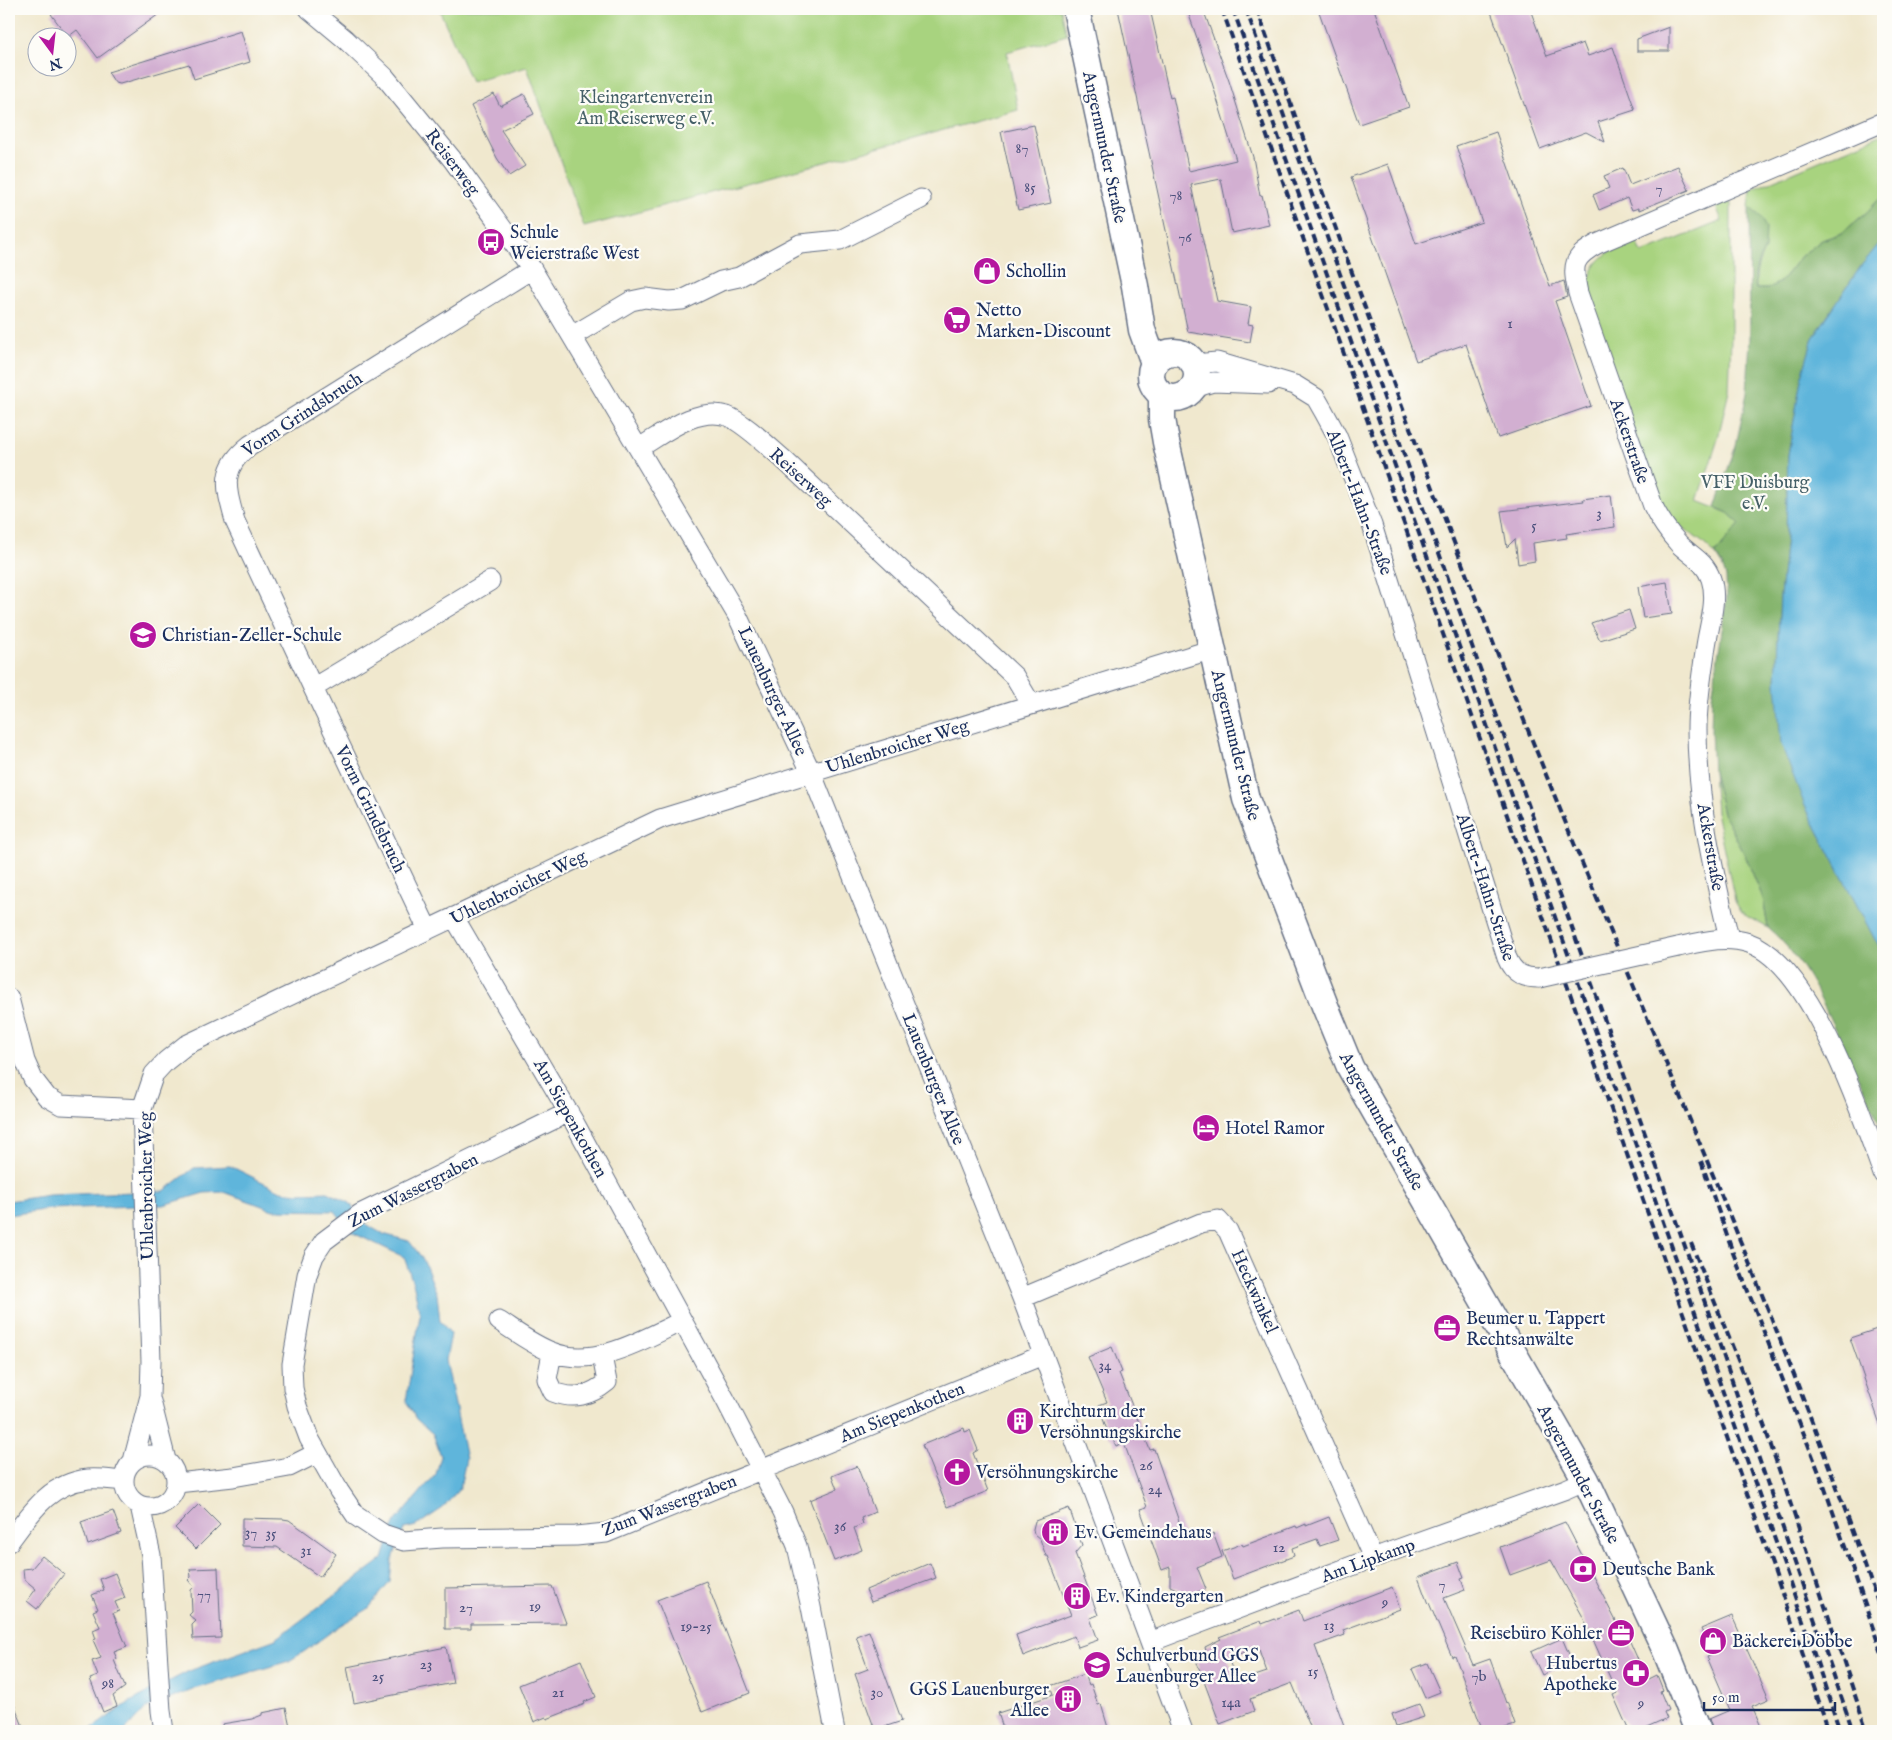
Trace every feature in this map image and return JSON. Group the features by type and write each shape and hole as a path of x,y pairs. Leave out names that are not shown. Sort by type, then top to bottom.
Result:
{"main road":[{"name":"Angermunder Straße","path":"1076,9 1135,286 1175,360 1196,377 1177,394 1173,469 1246,799 1293,927 1350,1067 1586,1480 1666,1651 1698,1731"},
{"path":"1175,360 1151,374 1157,391 1177,394"}],"street":[{"name":"Reiserweg","path":"309,9 345,39 385,77 452,159 532,269 639,448 690,418 707,414 727,416 782,458 1015,677 1031,704"},
{"name":"Ackerstraße","path":"1729,938 1709,849 1698,769 1697,729 1699,696 1714,596 1711,579 1703,563 1680,545 1665,528 1653,506 1578,293 1574,276 1576,264 1582,253 1597,244 1883,122"},
{"path":"572,336 631,301 645,298 669,302 682,300 721,281 739,277 800,244 840,240 921,199"},
{"name":"Vorm Grindsbruch","path":"428,930 235,521 227,492 228,473 237,455 250,445 532,269"},
{"name":"Albert-Hahn-Straße","path":"1175,360 1217,362 1294,385 1316,398 1324,412 1337,436 1372,525 1417,665 1506,958 1511,967 1529,978 1539,978 1678,947 1729,938 1749,943 1767,952 1790,975 1804,995 1853,1089 1883,1174"},
{"name":"Albert-Hahn-Straße","path":"1177,394 1213,382 1294,385"},
{"name":"Lauenburger Allee","path":"639,448 737,615 811,772 1022,1298 1183,1731"},
{"path":"313,688 490,580"},
{"name":"Uhlenbroicher Weg","path":"124,1481 125,1474 133,1461 150,1396 151,1361 142,1109 154,1074 166,1061 186,1045 660,819 1213,649"},
{"name":"Am Siepenkothen","path":"454,918 569,1112 761,1470 797,1546 835,1731"},
{"path":"9,998 25,1061 33,1078 47,1097 61,1105 142,1109"},
{"name":"Zum Wassergraben","path":"569,1112 352,1220 324,1241 314,1256 307,1275 303,1310 292,1364 293,1388 297,1406 317,1453 356,1516 383,1534 404,1541 442,1538 576,1536 606,1532 761,1470"},
{"name":"Heckwinkel","path":"1022,1298 1201,1223 1218,1220 1228,1231 1373,1558"},
{"path":"499,1320 533,1343 552,1353 566,1356 602,1356 682,1321"},
{"path":"552,1353 547,1379 553,1392 566,1397 581,1396 598,1390 607,1382 602,1356"},
{"name":"Am Siepenkothen","path":"761,1470 1044,1355"},
{"name":"Uhlenbroicher Weg","path":"150,1396 166,1460 176,1474 177,1483"},
{"path":"9,1542 38,1504 53,1491 71,1483 90,1479 124,1481 128,1496 133,1502 150,1506 171,1498 177,1483 233,1477 289,1467 317,1453"},
{"path":"133,1461 149,1455 166,1460"},
{"name":"Am Lipkamp","path":"1150,1642 1586,1480"},
{"path":"150,1506 151,1555 161,1711 164,1731"}],"green space":[{"name":"Kleingartenverein Am Reiserweg e.V.","path":"439,9 1061,9 1067,35 1007,52 1018,110 584,227 527,67 471,82"},
{"path":"1883,134 1883,195 1867,212 1842,233 1822,240 1801,256 1780,282 1767,289 1756,289 1760,258 1765,248 1749,207 1751,190"},
{"name":"VFF Duisburg e.V.","path":"1883,195 1883,239 1861,266 1813,338 1801,380 1788,455 1786,537 1780,596 1776,683 1805,806 1883,955 1883,1131 1810,980 1791,952 1768,928 1763,898 1744,853 1723,813 1713,772 1711,731 1712,697 1727,597 1726,577 1722,565 1715,554 1740,524 1728,513 1715,507 1736,445 1747,393 1750,339 1749,207 1761,217 1766,229 1765,248 1758,262 1755,276 1756,289 1767,289 1780,282 1801,256 1822,240 1842,233 1867,212"},
{"path":"1727,202 1731,203 1729,391 1717,442 1698,501 1728,513 1741,524 1715,554 1701,541 1677,524 1660,505 1587,299 1590,276 1606,254 1636,239 1642,253 1722,221 1716,206"},
{"path":"1713,772 1723,813 1744,853 1763,898 1768,928 1745,915 1735,901 1716,812"}],"water":[{"path":"1883,239 1883,955 1805,806 1781,744 1776,683 1780,596 1786,537 1788,455 1801,380 1813,338 1861,266"},
{"path":"230,1166 281,1191 299,1193 328,1192 350,1203 365,1224 383,1234 409,1241 423,1259 437,1294 440,1321 451,1334 446,1360 466,1459 460,1488 443,1508 416,1526 404,1529 392,1561 390,1582 368,1609 339,1626 305,1651 289,1661 195,1689 145,1709 125,1731 88,1731 130,1702 189,1671 276,1639 383,1559 394,1523 436,1474 441,1456 433,1434 416,1419 406,1401 420,1315 414,1286 404,1257 351,1232 335,1211 273,1210 224,1192 204,1193 164,1205 50,1209 9,1215 9,1201 49,1195 164,1191 194,1168"}],"building":[{"path":"58,9 166,9 98,58 78,31 78,28 61,28 51,14"},
{"path":"1118,9 1150,9 1170,98 1173,97 1189,171 1236,160 1187,9 1203,9 1229,81 1253,157 1260,196 1262,195 1269,225 1232,233 1221,179 1191,185 1217,301 1251,307 1248,324 1253,325 1250,342 1188,332"},
{"path":"1318,9 1374,9 1409,107 1359,124"},
{"path":"1490,9 1530,9 1547,56 1583,43 1588,56 1613,47 1635,110 1598,122 1605,142 1586,132 1540,149"},
{"path":"1669,27 1669,51 1637,51 1637,39"},
{"path":"241,31 250,62 194,79 189,64 120,84 115,83 108,72"},
{"path":"494,94 500,106 524,94 534,114 501,130 525,166 509,176 497,158 471,106"},
{"path":"1034,125 1051,203 1018,210 1001,132"},
{"path":"1496,132 1550,286 1564,281 1567,297 1555,301 1591,406 1498,438 1466,344 1416,361 1351,177 1388,164 1416,244 1482,222 1456,146"},
{"path":"1678,166 1689,190 1639,210 1639,208 1632,210 1627,198 1599,210 1593,195 1609,188 1604,176 1623,168 1630,185"},
{"path":"1611,495 1615,527 1566,534 1567,538 1533,543 1535,561 1518,564 1515,539 1507,547 1501,511 1584,501 1583,499"},
{"path":"1667,582 1672,614 1643,618 1638,587"},
{"path":"1629,610 1635,629 1600,640 1591,623"},
{"path":"1877,1329 1883,1349 1883,1427 1881,1427 1850,1338"},
{"path":"1112,1347 1122,1372 1119,1373 1150,1450 1154,1449 1185,1539 1204,1531 1206,1536 1213,1533 1222,1557 1197,1567 1206,1589 1181,1598 1178,1590 1170,1586 1170,1567 1162,1570 1140,1509 1147,1507 1124,1443 1116,1446 1112,1438 1110,1439 1101,1413 1099,1405 1107,1402 1088,1357"},
{"name":"Versöhnungskirche","path":"964,1428 965,1432 970,1430 978,1450 973,1453 988,1491 947,1507 922,1445"},
{"path":"857,1466 875,1512 861,1518 863,1524 854,1528 862,1550 834,1561 810,1500 837,1489 832,1476"},
{"path":"199,1504 220,1525 196,1549 175,1528"},
{"path":"1069,1508 1082,1545 1075,1553 1098,1615 1090,1618 1098,1640 1078,1647 1074,1636 1023,1656 1016,1635 1071,1615 1048,1556 1046,1556 1040,1539 1034,1534 1033,1529 1035,1521"},
{"path":"113,1511 121,1533 88,1545 81,1522"},
{"path":"1329,1517 1338,1540 1320,1546 1317,1539 1292,1548 1294,1556 1233,1579 1222,1551 1242,1544 1243,1546 1296,1526 1297,1528 1306,1524 1306,1526"},
{"path":"242,1518 289,1520 336,1554 320,1577 277,1547 242,1546"},
{"path":"1565,1522 1619,1627 1623,1626 1647,1680 1657,1675 1663,1690 1660,1691 1668,1710 1664,1712 1667,1719 1640,1731 1629,1731 1613,1695 1617,1693 1582,1615 1551,1560 1510,1575 1500,1547"},
{"path":"42,1556 64,1574 37,1609 27,1601 36,1589 24,1579 23,1569 32,1568"},
{"path":"1458,1562 1464,1578 1461,1579 1465,1590 1444,1598 1473,1665 1490,1659 1507,1702 1515,1725 1496,1731 1483,1731 1455,1656 1452,1657 1418,1577"},
{"path":"930,1563 936,1578 871,1602 866,1590"},
{"path":"218,1568 221,1638 193,1639 192,1625 196,1621 189,1615 192,1612 191,1590 194,1587 188,1580 191,1577 190,1569"},
{"path":"115,1573 125,1598 115,1602 119,1611 113,1613 127,1647 114,1652 117,1659 114,1660 125,1687 113,1696 117,1706 103,1712 90,1679 98,1676 92,1661 101,1658 93,1640 96,1639 93,1630 100,1627 93,1611 98,1609 92,1595 104,1590 100,1579"},
{"path":"706,1581 750,1693 702,1712 657,1600"},
{"path":"552,1586 566,1623 471,1624 471,1629 445,1629 445,1588"},
{"path":"1392,1587 1400,1609 1343,1630 1345,1635 1315,1646 1346,1731 1312,1731 1292,1683 1250,1699 1254,1711 1220,1724 1194,1655 1206,1651 1205,1647 1221,1639 1219,1637 1261,1621 1262,1624 1299,1610 1303,1621","holes":["1258,1647 1267,1672 1237,1682 1228,1658"]},
{"path":"1732,1616 1769,1699 1752,1706 1763,1731 1713,1731 1709,1719 1730,1710 1707,1657 1713,1655 1701,1629"},
{"path":"869,1631 902,1721 875,1730 855,1674 868,1669 856,1636"},
{"path":"1562,1638 1572,1661 1542,1675 1531,1652"},
{"path":"446,1647 453,1683 354,1703 347,1667"},
{"path":"581,1660 596,1697 584,1702 585,1704 534,1722 519,1685"},
{"path":"1427,1663 1440,1692 1425,1698 1412,1669"},
{"name":"GGS Lauenburger Allee","path":"1085,1674 1089,1685 1091,1684 1098,1705 1101,1704 1109,1731 1004,1731 998,1713 1053,1695 1050,1686"},
{"path":"9,1692 25,1731 9,1731"},
{"path":"1419,1704 1424,1717 1396,1726 1392,1714"},
{"path":"286,1708 291,1731 223,1731 222,1724 252,1719 262,1715 262,1713"}],"railway":[{"path":"1222,9 1775,1573 1829,1731"},
{"path":"1233,9 1655,1199 1786,1571 1840,1731"},
{"path":"1246,9 1709,1314 1853,1731"},
{"path":"1257,9 1370,321 1448,528 1571,836 1773,1322 1848,1518 1883,1618"},
{"path":"1701,1161 1733,1253 1822,1480 1883,1657"},
{"path":"1691,1243 1764,1425 1867,1731"}],"place":[{"name":"Schule Weierstraße West","path":"491,242"},
{"name":"Schollin","path":"987,271"},
{"name":"Netto Marken-Discount","path":"957,320"},
{"name":"Christian-Zeller-Schule","path":"143,635"},
{"name":"Hotel Ramor","path":"1206,1128"},
{"name":"Beumer u. Tappert Rechtsanwälte","path":"1447,1328"},
{"name":"Kirchturm der Versöhnungskirche","path":"1020,1421"},
{"name":"Versöhnungskirche","path":"957,1472"},
{"name":"Ev. Gemeindehaus","path":"1055,1532"},
{"name":"Deutsche Bank","path":"1583,1569"},
{"name":"Ev. Kindergarten","path":"1077,1596"},
{"name":"Reisebüro Köhler","path":"1621,1633"},
{"name":"Bäckerei Döbbe","path":"1713,1641"},
{"name":"Schulverbund GGS Lauenburger Allee","path":"1097,1665"},
{"name":"Hubertus Apotheke","path":"1636,1673"},
{"name":"GGS Lauenburger Allee","path":"1068,1699"}]}
